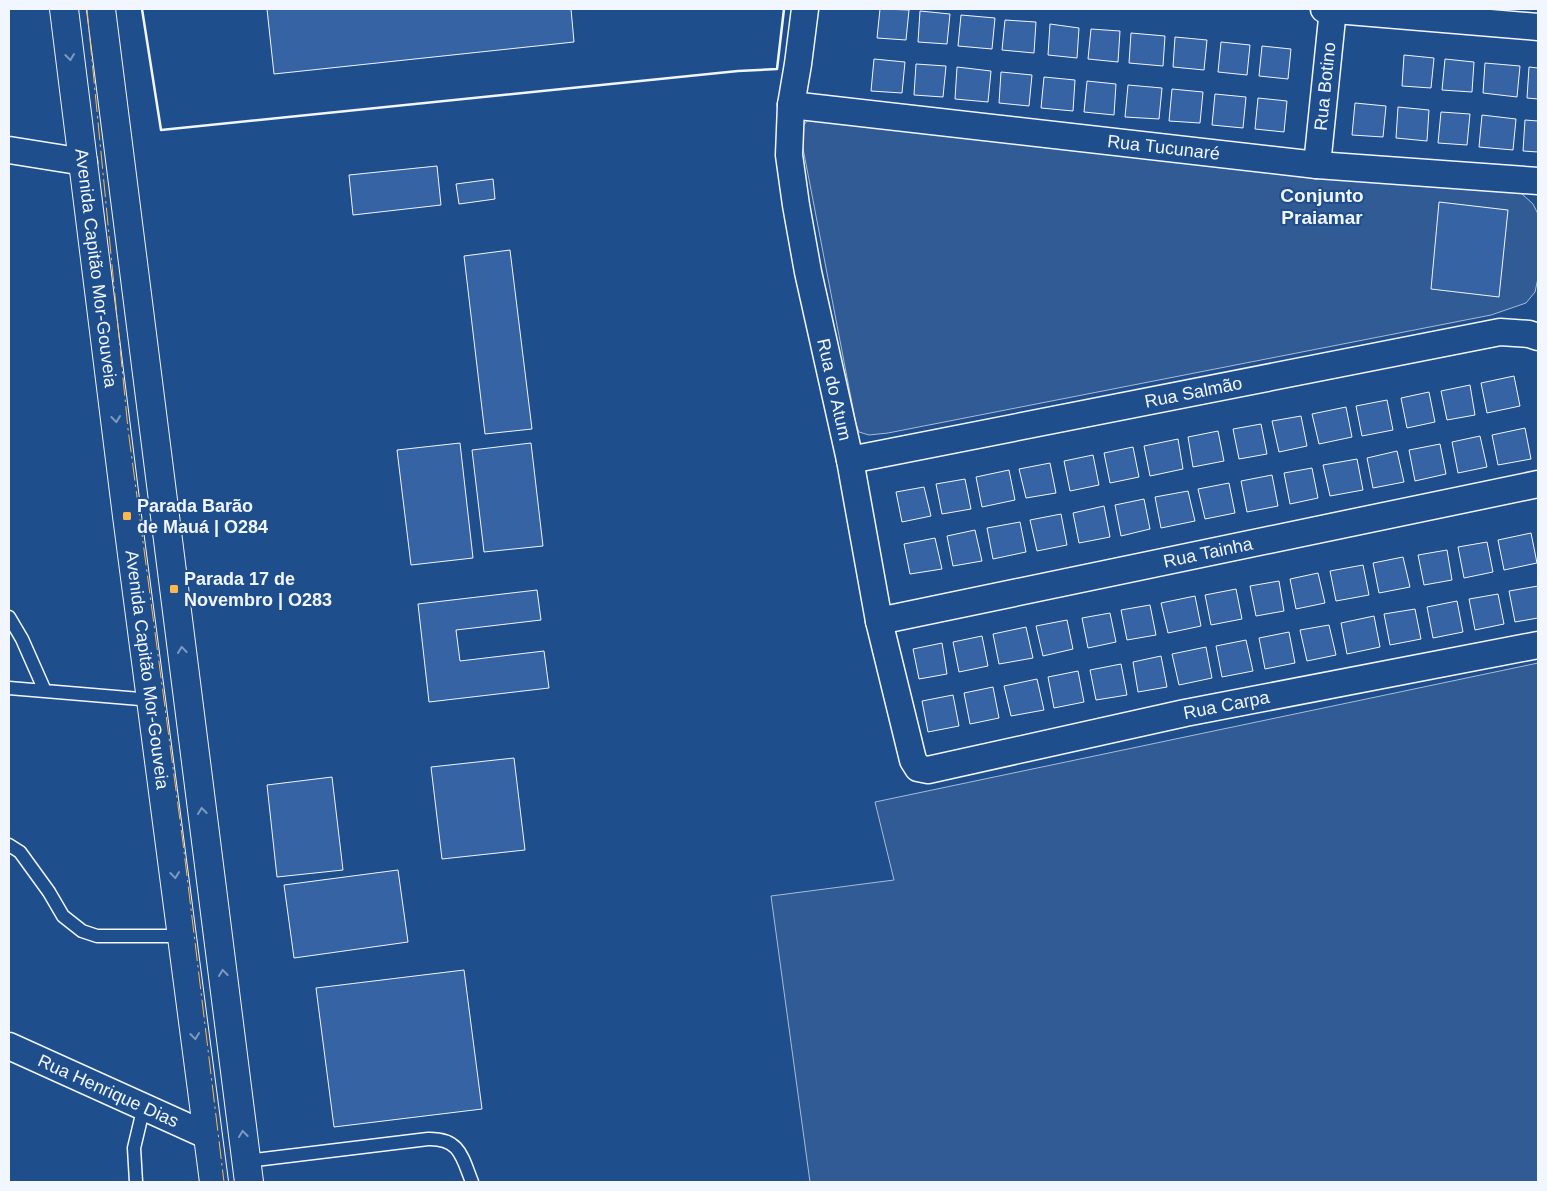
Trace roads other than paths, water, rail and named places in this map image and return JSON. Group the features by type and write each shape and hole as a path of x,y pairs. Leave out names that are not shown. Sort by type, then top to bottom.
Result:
{"main road":[{"name":"Avenida Capitão Mor-Gouveia","path":"64,9 127,516 214,1182"},
{"name":"Avenida Capitão Mor-Gouveia","path":"101,9 248,1172"}],"street":[{"name":"Rua do Atum","path":"804,9 791,105 789,155 796,205 808,272 850,460 879,621 913,760 917,766"},
{"path":"1330,9 1538,27"},
{"name":"Rua Botino","path":"1317,164 1330,9"},
{"name":"Rua Tucunaré","path":"791,105 1317,164 1538,181"},
{"path":"9,150 84,162"},
{"name":"Rua Salmão","path":"850,460 1500,332 1529,334 1538,337"},
{"name":"Rua Tainha","path":"879,621 1538,484"},
{"name":"Rua Carpa","path":"917,766 921,770 928,770 1185,713 1538,645"},
{"name":"Rua Henrique Dias","path":"9,1046 208,1136"}],"lane":[{"path":"9,617 22,639 45,691"},
{"path":"9,688 152,700"},
{"path":"9,845 20,852 49,892 63,916 82,931 98,936 183,936"},
{"path":"136,1182 134,1148 144,1106"},
{"path":"248,1172 428,1139 442,1139 454,1145 463,1157 472,1182"}],"place":[{"name":"Parada Barão de Mauá | O284","path":"127,516"},
{"name":"Parada 17 de Novembro | O283","path":"174,589"}],"district":[{"name":"Conjunto Praiamar","path":"1322,206"}]}
